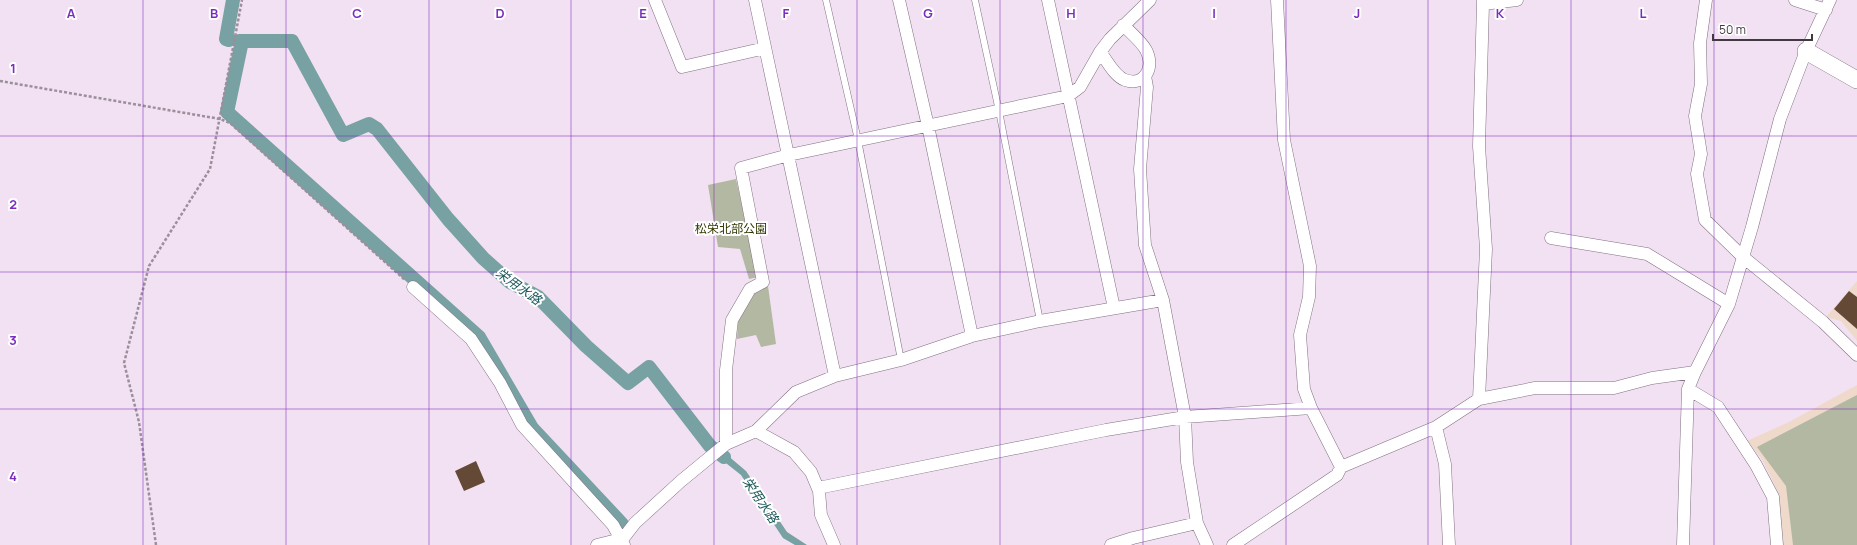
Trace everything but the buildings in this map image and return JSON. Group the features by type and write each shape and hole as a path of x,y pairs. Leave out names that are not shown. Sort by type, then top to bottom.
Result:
{"street":[{"path":"655,0 682,67 765,48"},
{"path":"755,0 835,376"},
{"path":"900,0 972,336"},
{"path":"1048,0 1114,308"},
{"path":"726,444 726,370 732,320 750,289 764,282 741,168 789,155 1068,96 1080,87 1100,52 1123,25 1150,0"},
{"path":"1277,0 1284,140 1310,266 1309,297 1300,335 1304,389 1311,408 1341,467"},
{"path":"1479,399 1486,249 1479,146 1483,2 1517,0"},
{"path":"1706,0 1700,43 1701,84 1695,116 1701,154 1697,174 1705,220 1744,257 1823,322 1857,355"},
{"path":"1683,545 1688,389 1694,372 1729,304 1744,257 1780,119 1806,51 1828,5 1795,0"},
{"path":"1100,52 1117,75 1124,80 1138,80 1145,76 1151,65 1146,48 1123,25"},
{"path":"1806,51 1857,80"},
{"path":"1145,76 1147,87 1140,169 1145,245 1163,300 1185,417 1187,462 1197,523 1207,545"},
{"path":"1551,238 1647,254 1729,304"},
{"path":"413,287 471,339 500,383 522,425 613,525 621,543"},
{"path":"621,543 635,522 664,496 726,444 756,431 796,392 835,376 901,360 972,336 1114,308 1163,300"},
{"path":"1233,545 1337,475 1341,467 1436,427 1479,399 1536,388 1614,388 1652,378 1694,372"},
{"path":"1688,389 1718,407 1756,464 1773,497 1777,545"},
{"path":"818,488 1106,430 1185,417 1311,408"},
{"path":"1436,427 1445,464 1449,545"},
{"path":"756,431 794,452 811,472 818,488 821,515 834,545"},
{"path":"1116,544 1133,538 1197,523"},
{"path":"597,545 621,543"}],"lane":[{"path":"826,0 858,140 901,360"},
{"path":"975,0 999,111 1040,322"}],"path":[{"path":"156,545 139,422 124,363 149,266 210,169 242,0"},
{"path":"0,81 230,123 413,287"}],"shaded area":[{"path":"1857,281 1857,341 1841,321 1826,317"},
{"path":"1857,385 1857,545 1783,545 1777,490 1762,459 1747,441 1789,422"}],"green space":[{"name":"松栄北部公園","path":"736,179 758,277 749,279 740,249 718,247 708,185"},
{"path":"768,286 776,344 761,347 756,335 737,339 738,319 754,291"},
{"path":"1857,395 1857,545 1793,545 1786,486 1757,447"}],"water":[{"path":"713,443 746,471 787,532 807,545 795,545 783,538 741,475 707,448"}],"waterway":[{"name":"栄用水路","path":"229,40 226,39 233,0"},
{"name":"栄用水路","path":"239,41 292,41 343,135 369,124 377,129 448,219 483,258 510,282 538,297 586,346 628,383 649,367 710,446 724,457"},
{"path":"242,41 227,112 479,337 532,428 622,524"}]}
